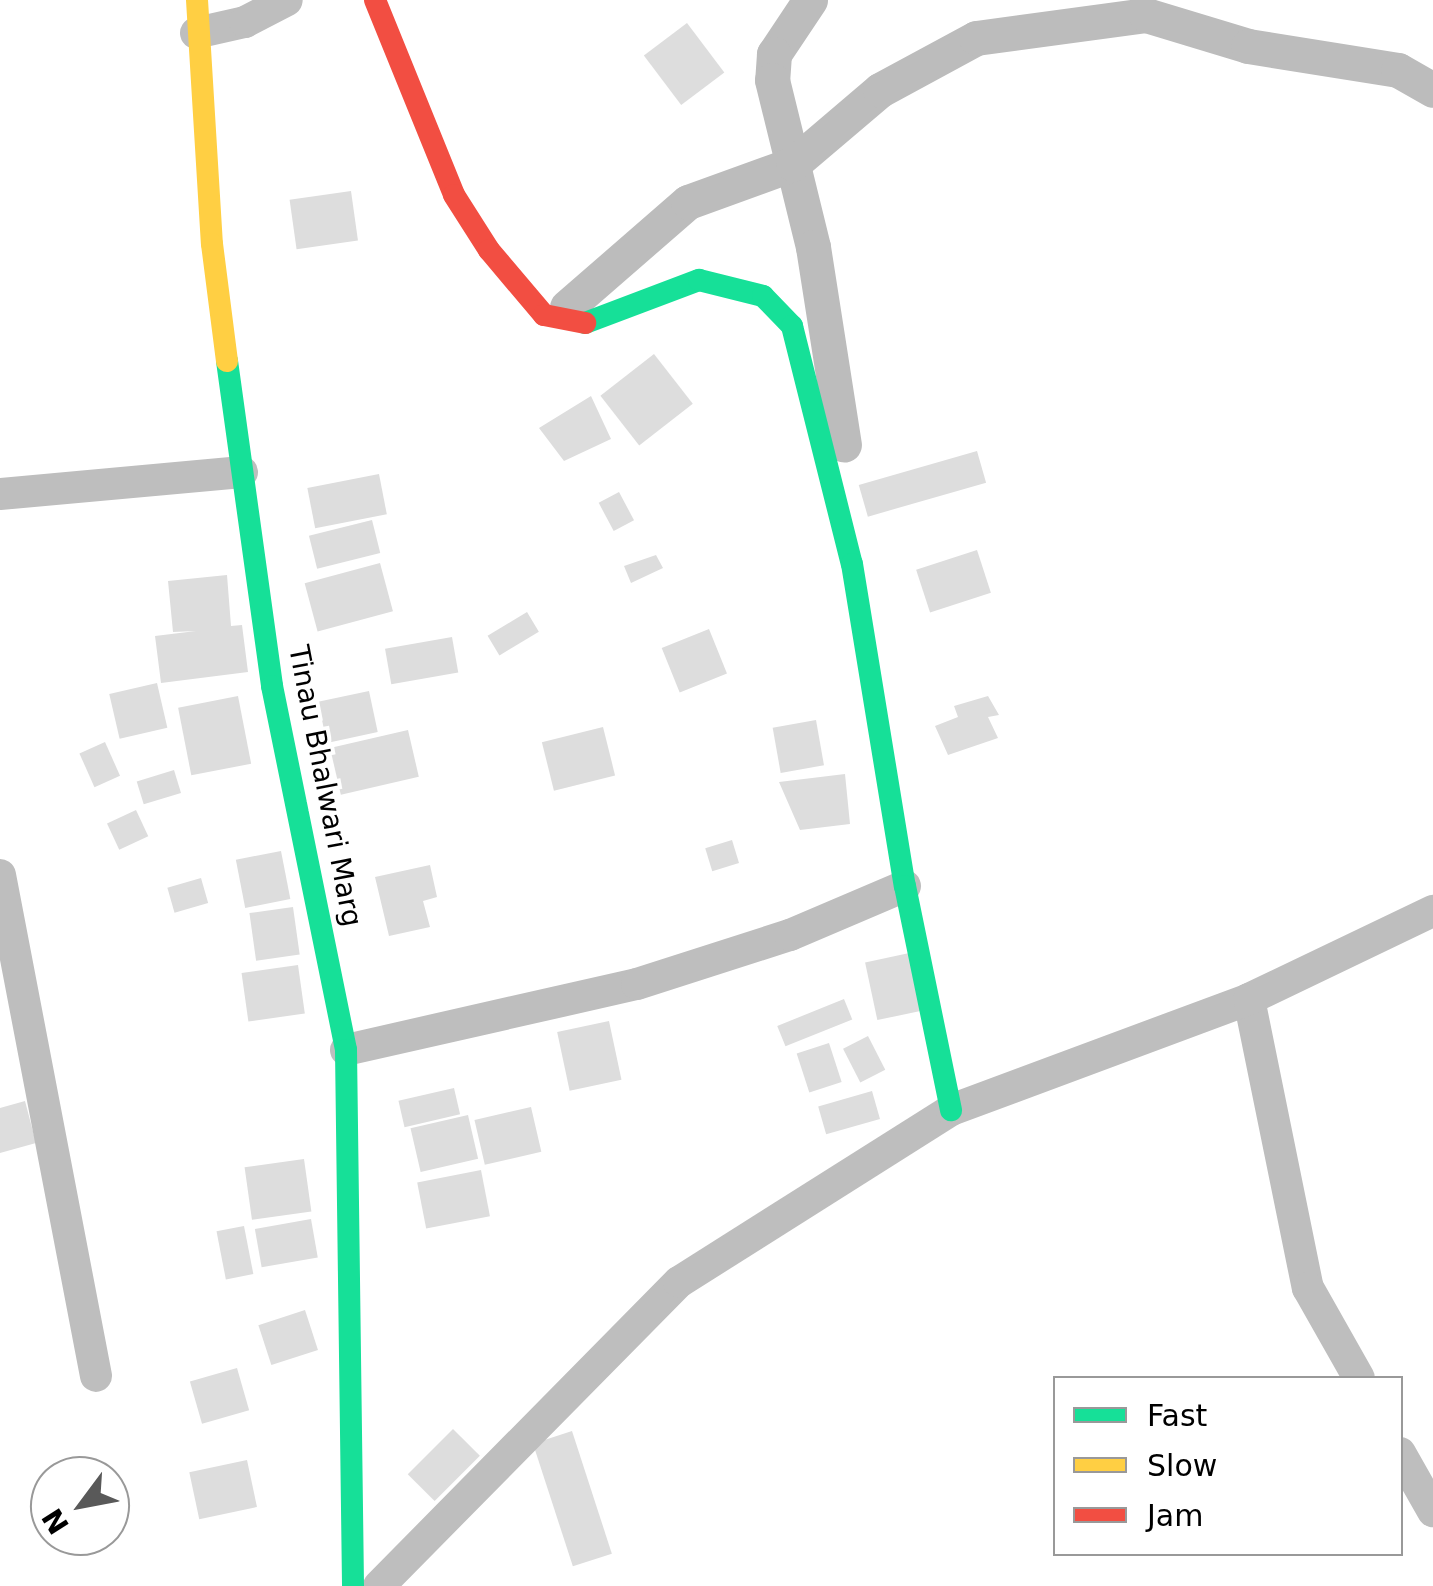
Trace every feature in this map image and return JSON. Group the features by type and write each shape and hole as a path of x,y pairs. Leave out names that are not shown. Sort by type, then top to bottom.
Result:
{"street":[{"name":"Tinau Bhalwari Marg","path":"197,0 196,33 212,244 242,472 276,704 346,1050 352,1586"},
{"path":"196,33 244,22 287,0"},
{"path":"374,0 454,196 489,250 544,315 588,324 699,280 762,296 792,326 852,564 904,886 951,1110"},
{"path":"0,494 242,472"},
{"path":"346,1050 637,984 790,935 904,886"},
{"path":"2,894 96,1376"},
{"path":"379,1586 679,1282 951,1110 1249,999 1433,911"},
{"path":"1249,999 1308,1288 1358,1376"},
{"path":"1403,1458 1433,1511"}],"building":[{"path":"687,23 724,73 681,105 644,55"},
{"path":"351,191 358,241 297,249 290,200"},
{"path":"654,354 693,404 639,446 600,396"},
{"path":"591,396 611,439 564,461 539,428"},
{"path":"977,451 986,483 868,517 859,485"},
{"path":"379,474 387,514 315,528 307,488"},
{"path":"619,492 634,520 614,531 599,503"},
{"path":"372,520 380,553 317,569 309,536"},
{"path":"977,550 991,593 930,613 916,570"},
{"path":"656,555 663,568 631,583 624,566"},
{"path":"380,563 393,611 318,631 305,583"},
{"path":"227,575 231,626 242,625 248,672 161,683 155,636 196,631 173,632 168,581"},
{"path":"527,612 539,632 499,655 488,636"},
{"path":"709,629 727,674 680,693 662,648"},
{"path":"452,637 458,672 391,684 385,649"},
{"path":"157,683 167,728 120,739 109,694"},
{"path":"369,691 378,732 327,743 318,702"},
{"path":"238,696 251,764 191,775 178,708"},
{"path":"988,696 999,715 988,717 998,738 948,755 935,726 958,717 954,706"},
{"path":"816,720 824,765 781,773 773,728"},
{"path":"603,727 615,776 554,791 542,742"},
{"path":"408,730 419,777 341,795 330,748"},
{"path":"105,742 120,776 94,787 79,753"},
{"path":"174,770 181,793 144,804 137,781"},
{"path":"845,774 850,824 800,830 779,782"},
{"path":"136,810 148,836 119,850 107,824"},
{"path":"732,840 739,863 712,871 705,848"},
{"path":"281,851 290,899 245,908 236,860"},
{"path":"430,865 437,897 423,901 430,927 389,936 375,877"},
{"path":"201,878 208,903 175,913 167,888"},
{"path":"293,907 300,955 256,961 249,913"},
{"path":"914,952 926,1010 877,1020 865,962"},
{"path":"298,965 305,1014 248,1021 242,973"},
{"path":"844,999 852,1019 785,1046 777,1026"},
{"path":"609,1021 621,1080 570,1091 557,1032"},
{"path":"868,1036 885,1070 860,1083 843,1049"},
{"path":"829,1043 842,1082 809,1092 797,1054"},
{"path":"454,1088 460,1114 405,1127 398,1101"},
{"path":"872,1091 880,1119 826,1134 818,1106"},
{"path":"25,1101 36,1143 0,1153 0,1108"},
{"path":"531,1107 541,1152 485,1165 474,1120"},
{"path":"468,1115 478,1159 421,1172 411,1128"},
{"path":"304,1159 311,1211 252,1220 245,1167"},
{"path":"481,1170 490,1216 426,1229 417,1182"},
{"path":"311,1219 318,1257 262,1267 255,1229"},
{"path":"244,1226 253,1274 226,1279 217,1231"},
{"path":"305,1310 318,1350 271,1365 258,1325"},
{"path":"237,1368 249,1410 202,1424 190,1382"},
{"path":"453,1429 480,1456 435,1501 408,1474"},
{"path":"572,1431 612,1554 573,1566 533,1444"},
{"path":"247,1460 257,1507 199,1519 189,1472"}],"waterway":[{"path":"810,0 774,54 772,80 813,247 844,445"},
{"path":"567,307 688,202 793,164 880,90 976,38 1146,15 1248,46 1398,70 1433,90"}],"traffic: fast":[{"path":"585,323 699,280 763,296 792,326 852,564 905,886 951,1110"},
{"path":"227,361 272,686 346,1050 353,1586"}],"traffic: slow":[{"path":"197,0 212,244 227,361"}],"traffic: jam":[{"path":"375,0 454,195 489,250 544,315 585,323"}]}
